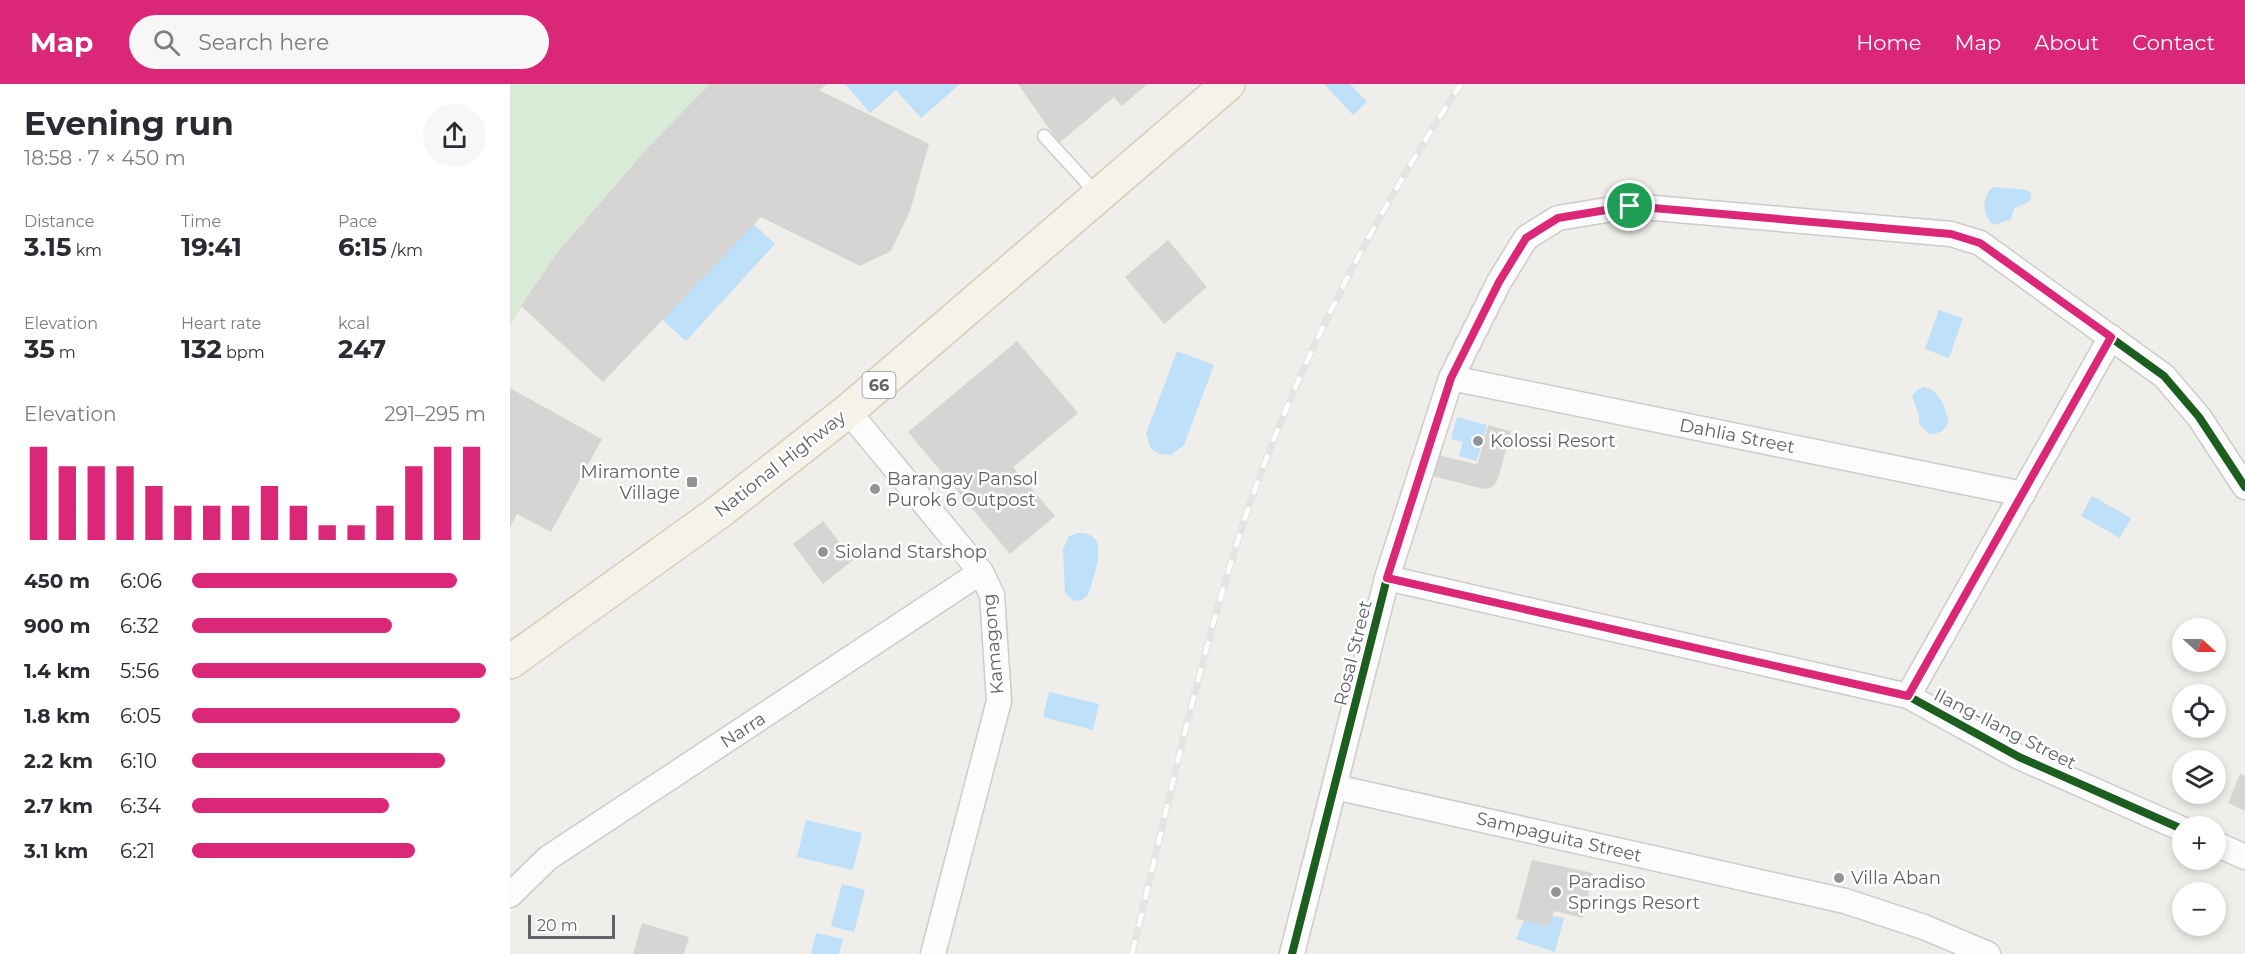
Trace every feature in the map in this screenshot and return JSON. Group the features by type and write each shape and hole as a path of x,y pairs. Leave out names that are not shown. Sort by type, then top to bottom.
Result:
{"main road":[{"name":"National Highway","path":"510,662 719,512 848,411 1228,84"}],"street":[{"name":"Rosal Street","path":"1292,954 1387,578 1451,378 1499,282 1526,238 1558,218 1630,206 1951,234 1980,243 2164,376 2199,417 2245,487"},
{"path":"1908,696 2111,337"},
{"name":"Dahlia Street","path":"1451,378 2023,494"},
{"name":"Kamagong","path":"848,411 981,572 992,595 999,701 933,954"},
{"name":"Narra","path":"510,895 548,858 981,572"},
{"name":"Ilang-Ilang Street","path":"1387,578 1908,696 2019,757 2172,825"},
{"name":"Sampaguita Street","path":"1335,788 1845,901 1924,927 1988,954"},
{"path":"2226,848 2245,857"}],"lane":[{"path":"1044,136 1099,196"}],"green space":[{"path":"510,84 710,84 649,146 559,249 510,326"}],"water":[{"path":"845,84 960,84 921,118 896,90 870,113"},
{"path":"1324,84 1350,84 1367,102 1353,115"},
{"path":"674,150 775,244 686,341 620,281"},
{"path":"1995,187 2028,190 2031,197 2028,202 2014,209 2011,219 1994,225 1985,213 1985,203 1990,189"},
{"path":"1939,310 1963,318 1949,358 1925,349"},
{"path":"1177,351 1214,365 1184,445 1171,455 1160,454 1151,449 1146,434"},
{"path":"1923,387 1929,388 1937,395 1945,410 1949,421 1940,432 1930,434 1919,425 1919,415 1912,396"},
{"path":"1457,417 1487,425 1477,461 1459,456 1463,442 1451,439"},
{"path":"2092,496 2131,518 2120,538 2081,516"},
{"path":"1078,533 1095,539 1098,556 1088,595 1082,600 1074,601 1065,593 1063,549 1069,536"},
{"path":"1049,692 1099,704 1093,730 1043,717"},
{"path":"806,820 862,833 853,870 797,857"},
{"path":"842,884 865,890 854,932 831,926"},
{"path":"1552,916 1564,918 1555,952 1516,939 1524,920 1548,926"},
{"path":"816,933 843,939 839,954 811,954"}],"building":[{"path":"710,84 827,84 819,90 929,144 910,211 891,251 860,266 761,217 603,382 521,306 559,250 649,146"},
{"path":"1018,84 1147,84 1122,106 1114,97 1059,143"},
{"path":"1168,240 1207,287 1164,324 1125,277"},
{"path":"1017,341 1078,413 1013,467 1055,516 1010,554 908,432"},
{"path":"510,388 602,439 551,532 517,514 510,528"},
{"path":"1488,425 1511,431 1495,484 1484,489 1432,476 1438,455 1478,463"},
{"name":"Sioland Starshop","path":"823,521 853,560 823,584 793,544"},
{"path":"2240,774 2245,776 2245,811 2228,803"},
{"name":"Paradiso Springs Resort","path":"1532,860 1593,873 1583,918 1554,911 1549,926 1516,919"},
{"path":"642,923 689,937 684,954 633,954"}],"railway":[{"path":"1132,954 1214,621 1247,512 1268,455 1314,345 1368,238 1461,84"}],"cycle path":[{"path":"1292,954 1387,578 1451,378 1499,282 1526,238 1558,218 1631,206 1951,234 1980,243 2164,376 2199,417 2245,487"},
{"path":"1387,578 1908,696 2019,757 2172,825"}],"place":[{"name":"Kolossi Resort","path":"1478,441"},
{"name":"Miramonte Village","path":"692,482"},
{"name":"Barangay Pansol Purok 6 Outpost","path":"875,489"},
{"name":"Sioland Starshop","path":"823,552"},
{"name":"Villa Aban","path":"1839,878"},
{"name":"Paradiso Springs Resort","path":"1556,892"}],"route":[{"path":"1630,206 1951,234 1980,243 2111,337 1908,696 1387,578 1451,378 1499,282 1526,238 1558,218 1630,206"}]}
